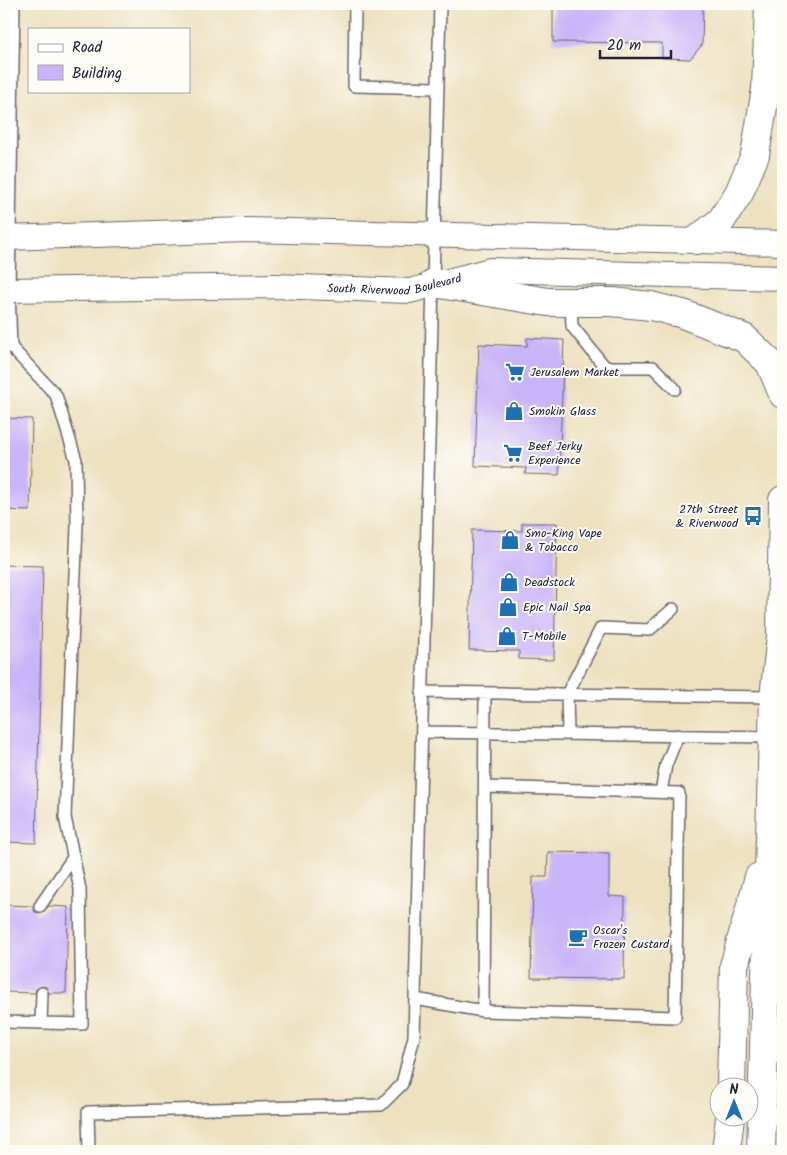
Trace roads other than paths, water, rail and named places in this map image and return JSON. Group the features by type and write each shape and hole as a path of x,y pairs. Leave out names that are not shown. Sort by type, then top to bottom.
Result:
{"main road":[{"path":"697,240 721,222 739,193 754,155 766,90 769,4"},
{"path":"434,283 548,302 612,302 651,306 683,314 744,338 770,363 783,394"},
{"path":"761,1151 774,697 782,641 783,500"},
{"path":"731,1078 734,966 770,834"},
{"path":"726,1151 729,1128"}],"street":[{"path":"7,237 246,230 783,243"},
{"name":"South Riverwood Boulevard","path":"6,290 274,286 410,291 434,283 490,270 783,278"}],"lane":[{"path":"4,1022 82,1024 80,889 65,817 77,525 76,460 56,395 7,349 7,237 14,4"},
{"path":"355,4 354,86 438,88"},
{"path":"89,1151 88,1112 381,1105 402,1084 414,1037 440,4"},
{"path":"4,108 12,120"},
{"path":"571,303 572,326 604,367 654,367 675,389"},
{"path":"568,734 567,694 601,628 649,630 673,610"},
{"path":"422,692 774,697"},
{"path":"483,1011 485,693"},
{"path":"422,732 773,737"},
{"path":"661,792 666,765 678,735"},
{"path":"415,999 483,1011 675,1017 679,792 484,787"},
{"path":"40,906 74,856"},
{"path":"42,993 42,1023"}],"place":[{"name":"Jerusalem Market","path":"515,372"},
{"name":"Smokin Glass","path":"514,411"},
{"name":"Beef Jerky Experience","path":"513,453"},
{"name":"27th Street & Riverwood","path":"753,516"},
{"name":"Smo-King Vape & Tobacco","path":"510,540"},
{"name":"Deadstock","path":"509,582"},
{"name":"Epic Nail Spa","path":"508,607"},
{"name":"T-Mobile","path":"507,636"},
{"name":"Oscar's Frozen Custard","path":"578,937"}]}
